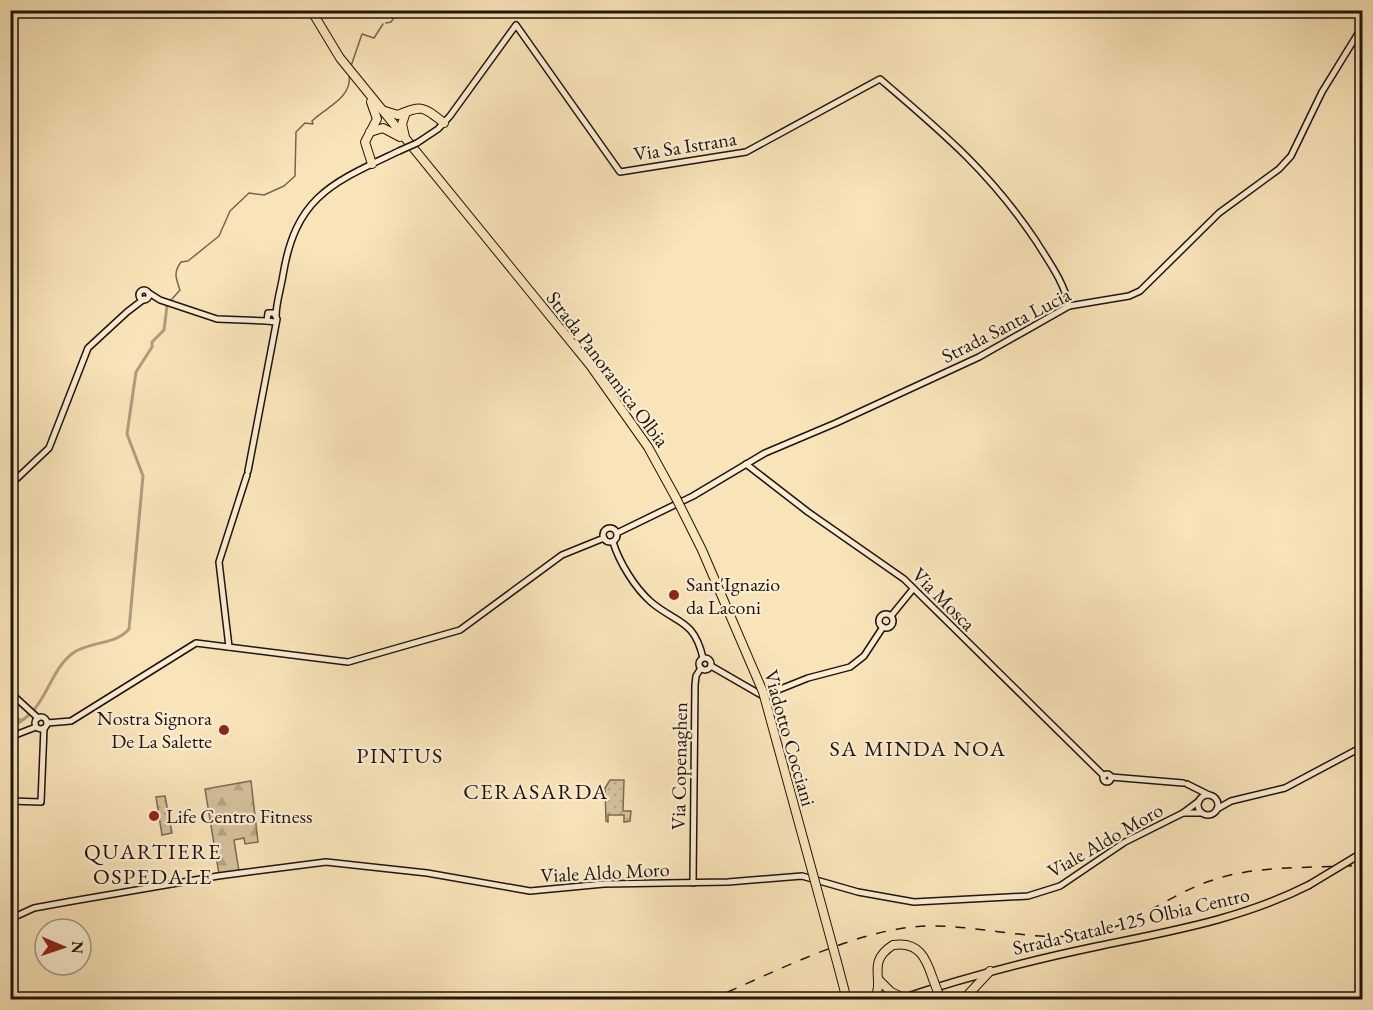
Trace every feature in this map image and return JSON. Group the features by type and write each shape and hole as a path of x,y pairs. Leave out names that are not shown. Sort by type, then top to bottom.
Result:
{"highway":[{"path":"311,10 340,58 406,142"},
{"path":"363,87 385,112 398,115 421,108 444,123"},
{"path":"363,87 362,91 371,102 377,118 366,147 372,164"},
{"path":"406,112 402,124 406,142"},
{"path":"370,132 378,129 389,130 406,142"},
{"name":"Strada Panoramica Olbia","path":"406,142 590,365 648,447 676,498"},
{"name":"Viadotto Cocciani","path":"676,498 702,550 765,700 847,999"},
{"path":"874,999 878,987 879,959 885,951 901,944 920,950 926,958 940,997"},
{"path":"963,999 990,971"},
{"path":"877,978 901,999"}],"main road":[{"name":"Strada Statale 125 Olbia Centro","path":"901,999 990,971 1202,925 1266,905 1309,885 1362,853"}],"street":[{"name":"Via Sa Istrana","path":"444,123 516,26 615,168 620,171 746,152 880,79 967,154 1009,201 1052,266 1069,306"},
{"name":"Strada Santa Lucia","path":"604,538 603,533 608,528 617,533 699,493 765,453 979,357 1069,306 1129,296 1140,291 1219,213 1279,169 1291,156 1322,92 1362,27"},
{"path":"229,647 219,562 247,473 273,336 271,319 279,300 288,246 301,216 340,180 430,136 444,123"},
{"path":"10,485 49,448 88,348 145,297 217,319 271,319"},
{"name":"Via Mosca","path":"746,464 808,512 892,569 1104,776 1108,774 1111,777 1183,783"},
{"path":"617,533 613,542 619,558 646,597 692,630 703,658 710,660 706,668 758,696 765,696 808,678 850,667 864,656 883,627 881,617 885,614 891,616"},
{"path":"10,737 36,727 71,721 196,643 343,662 433,639 459,630 562,555 604,538 613,542"},
{"path":"883,627 892,624 891,616 914,589"},
{"name":"Via Copenaghen","path":"693,883 694,685 696,676 706,668 699,662 703,658"},
{"path":"10,688 15,697 29,710 36,716 43,717 45,726 41,802 10,801"},
{"path":"36,716 36,727"},
{"path":"1200,799 1198,808 1202,813 1210,815 1231,801 1277,791 1300,782 1362,747"},
{"path":"1200,799 1188,784 1212,796 1230,800 1251,797"},
{"path":"1200,799 1212,796"},
{"path":"1212,796 1217,809"},
{"name":"Viale Aldo Moro","path":"10,919 34,908 63,902 218,876 326,862 427,873 530,891 604,884 693,883 802,876 858,892 914,902 1028,896 1060,886 1125,843 1183,813 1200,799"},
{"name":"Viale Aldo Moro","path":"1183,813 1202,813"}],"green space":[{"path":"610,780 624,780 623,811 631,811 630,821 624,822 624,815 608,815 608,822 606,821 605,788"},
{"path":"251,781 258,842 245,844 244,838 234,840 239,871 219,874 205,789"},
{"path":"165,796 172,833 162,835 156,797"}],"waterway":[{"path":"386,23 391,22 399,10"},
{"path":"351,66 362,34 374,38 383,24"},
{"path":"172,299 180,290 176,276 181,262 188,261 219,236 230,211 249,193 264,195 284,186 295,176 296,132 305,123 313,124 312,121 343,96 347,90 349,74"},
{"path":"10,728 33,711 56,673 73,653 87,646 117,638 129,629 143,476 127,434 136,372 152,347 152,342 164,330 167,306 172,299"},
{"path":"10,713 21,721"}],"railway":[{"path":"709,1000 844,943 900,929 947,926 1029,935 1090,934 1121,924 1195,887 1228,876 1285,868 1362,865"}],"place":[{"name":"Sant'Ignazio da Laconi","path":"674,595"},
{"name":"Nostra Signora De La Salette","path":"224,730"},
{"name":"Life Centro Fitness","path":"154,816"}],"district":[{"name":"SA MINDA NOA","path":"918,748"},
{"name":"PINTUS","path":"400,755"},
{"name":"CERASARDA","path":"536,791"},
{"name":"QUARTIERE OSPEDALE","path":"153,864"}]}
